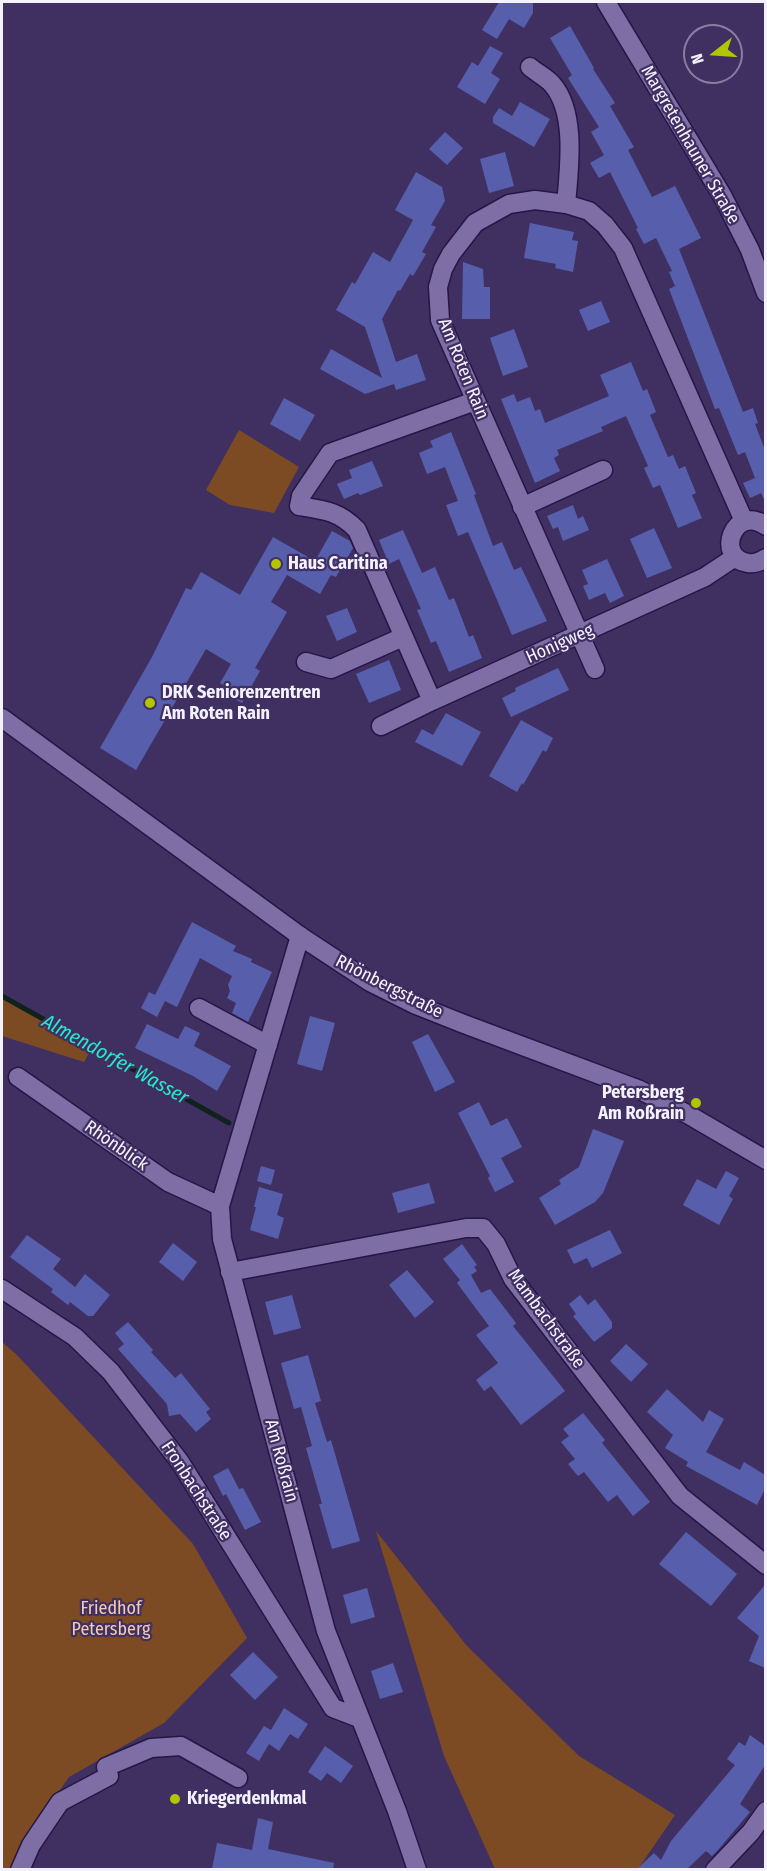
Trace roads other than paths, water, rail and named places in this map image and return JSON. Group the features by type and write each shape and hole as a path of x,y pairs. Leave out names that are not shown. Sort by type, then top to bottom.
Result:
{"street":[{"name":"Margretenhauner Straße","path":"606,2 723,197 750,250 765,293"},
{"path":"530,67 552,84 559,94 566,116 570,155 566,204"},
{"name":"Am Roten Rain","path":"595,669 440,320 438,287 443,268 475,222 509,204 535,200 566,204 589,211 605,225 623,248 744,521"},
{"path":"432,701 357,530 345,518 333,512 299,506 305,489 330,453 475,402"},
{"path":"522,507 603,470"},
{"path":"765,526 758,521 744,521 732,532 730,541 735,556 743,562 752,563 765,558"},
{"name":"Honigweg","path":"381,726 705,577 735,556"},
{"path":"306,662 331,669 403,638"},
{"name":"Rhönbergstraße","path":"2,718 300,936 370,982 416,1005 640,1090 689,1115 765,1160"},
{"name":"Am Roßrain","path":"300,936 220,1206 222,1239 326,1631 397,1811 417,1869"},
{"path":"199,1008 268,1045"},
{"name":"Rhönblick","path":"18,1077 168,1182 220,1206"},
{"name":"Mambachstraße","path":"230,1272 466,1228 483,1228 496,1244 513,1279 680,1496 765,1565"},
{"name":"Fronbachstraße","path":"2,1288 75,1337 111,1372 180,1462 333,1708 359,1718"},
{"path":"20,1869 31,1845 60,1802 109,1776 106,1767 151,1748 181,1746 238,1779"},
{"path":"716,1869 752,1832 765,1811"}],"waterway":[{"name":"Almendorfer Wasser","path":"2,996 229,1123"}],"place":[{"name":"Haus Caritina","path":"276,564"},
{"name":"DRK Seniorenzentren Am Roten Rain","path":"150,703"},
{"name":"Petersberg Am Roßrain","path":"696,1103"},
{"name":"Kriegerdenkmal","path":"175,1799"}],"park label":[{"name":"Friedhof Petersberg","path":"111,1619"}]}
